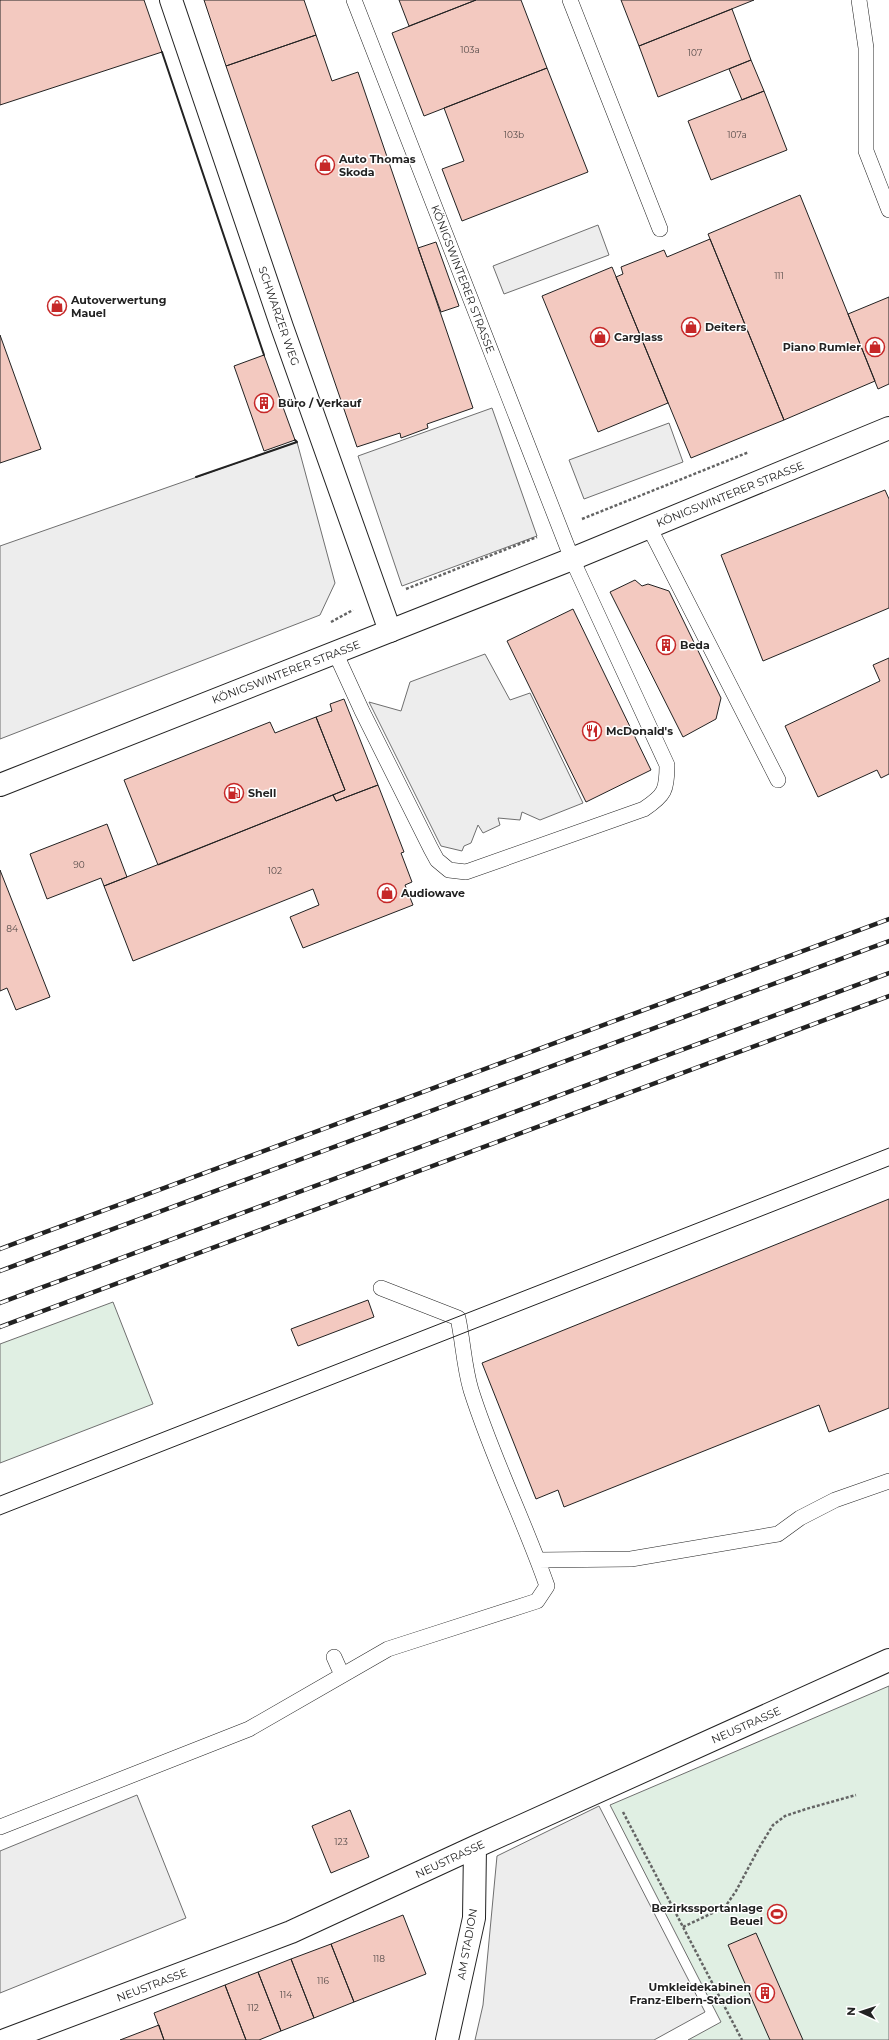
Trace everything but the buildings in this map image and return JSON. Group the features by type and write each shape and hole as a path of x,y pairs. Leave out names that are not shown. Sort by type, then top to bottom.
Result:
{"street":[{"name":"SCHWARZER WEG","path":"171,0 282,327 390,631"},
{"name":"KÖNIGSWINTERER STRASSE","path":"0,785 572,558 889,428"},
{"name":"NEUSTRASSE","path":"5,2040 292,1932 475,1847 889,1660"},
{"name":"AM STADION","path":"447,2040 474,1918 475,1847"}],"lane":[{"name":"KÖNIGSWINTERER STRASSE","path":"354,0 572,558"},
{"path":"570,0 660,229"},
{"path":"859,0 866,48 866,151 889,210"},
{"path":"649,527 778,780"},
{"path":"335,652 431,849 437,860 449,870 466,872 644,809 660,798 667,782 667,765 572,558"},
{"path":"0,1827 249,1730 388,1649 536,1602 547,1586 538,1560 491,1447 470,1388 458,1318 381,1288"},
{"path":"538,1560 631,1559 778,1534 800,1518 835,1500 889,1480"},
{"path":"334,1657 342,1675"}],"path":[{"path":"380,600 751,451"},
{"path":"610,1787 742,2040"},
{"path":"683,1927 725,1907 736,1891 773,1825 785,1816 806,1808 856,1795"}],"green space":[{"path":"113,1302 153,1404 0,1463 0,1344"},
{"name":"Bezirkssportanlage Beuel","path":"889,1686 889,2040 688,2040 721,2022 610,1805"}],"shaded area":[{"path":"598,225 609,255 504,294 493,266"},
{"path":"492,408 537,536 402,586 358,456"},
{"path":"669,423 683,462 584,499 569,460"},
{"path":"297,442 335,583 320,615 0,739 0,546"},
{"path":"485,654 510,700 530,693 583,803 540,820 522,812 520,820 498,818 500,825 483,833 478,825 471,843 464,846 462,851 441,846 369,702 401,711 410,682"},
{"path":"137,1795 186,1918 0,1993 0,1851"},
{"path":"599,1806 705,2012 654,2040 475,2040 483,2005 497,1856"}],"tram line":[{"path":"0,1496 889,1148"},
{"path":"0,1515 889,1166"}],"railway":[{"path":"0,1249 889,919"},
{"path":"0,1271 889,941"},
{"path":"0,1303 889,973"},
{"path":"0,1327 889,996"}],"wall":[{"path":"162,52 264,355"},
{"path":"196,477 297,442 295,440"}],"place":[{"name":"Auto Thomas Skoda","path":"325,165"},
{"name":"Autoverwertung Mauel","path":"57,306"},
{"name":"Deiters","path":"691,327"},
{"name":"Carglass","path":"600,337"},
{"name":"Piano Rumler","path":"875,347"},
{"name":"Büro / Verkauf","path":"264,403"},
{"name":"Beda","path":"666,645"},
{"name":"McDonald's","path":"592,731"},
{"name":"Shell","path":"234,793"},
{"name":"Audiowave","path":"387,893"},
{"name":"Bezirkssportanlage Beuel","path":"777,1914"},
{"name":"Umkleidekabinen Franz-Elbern-Stadion","path":"765,1993"}]}
